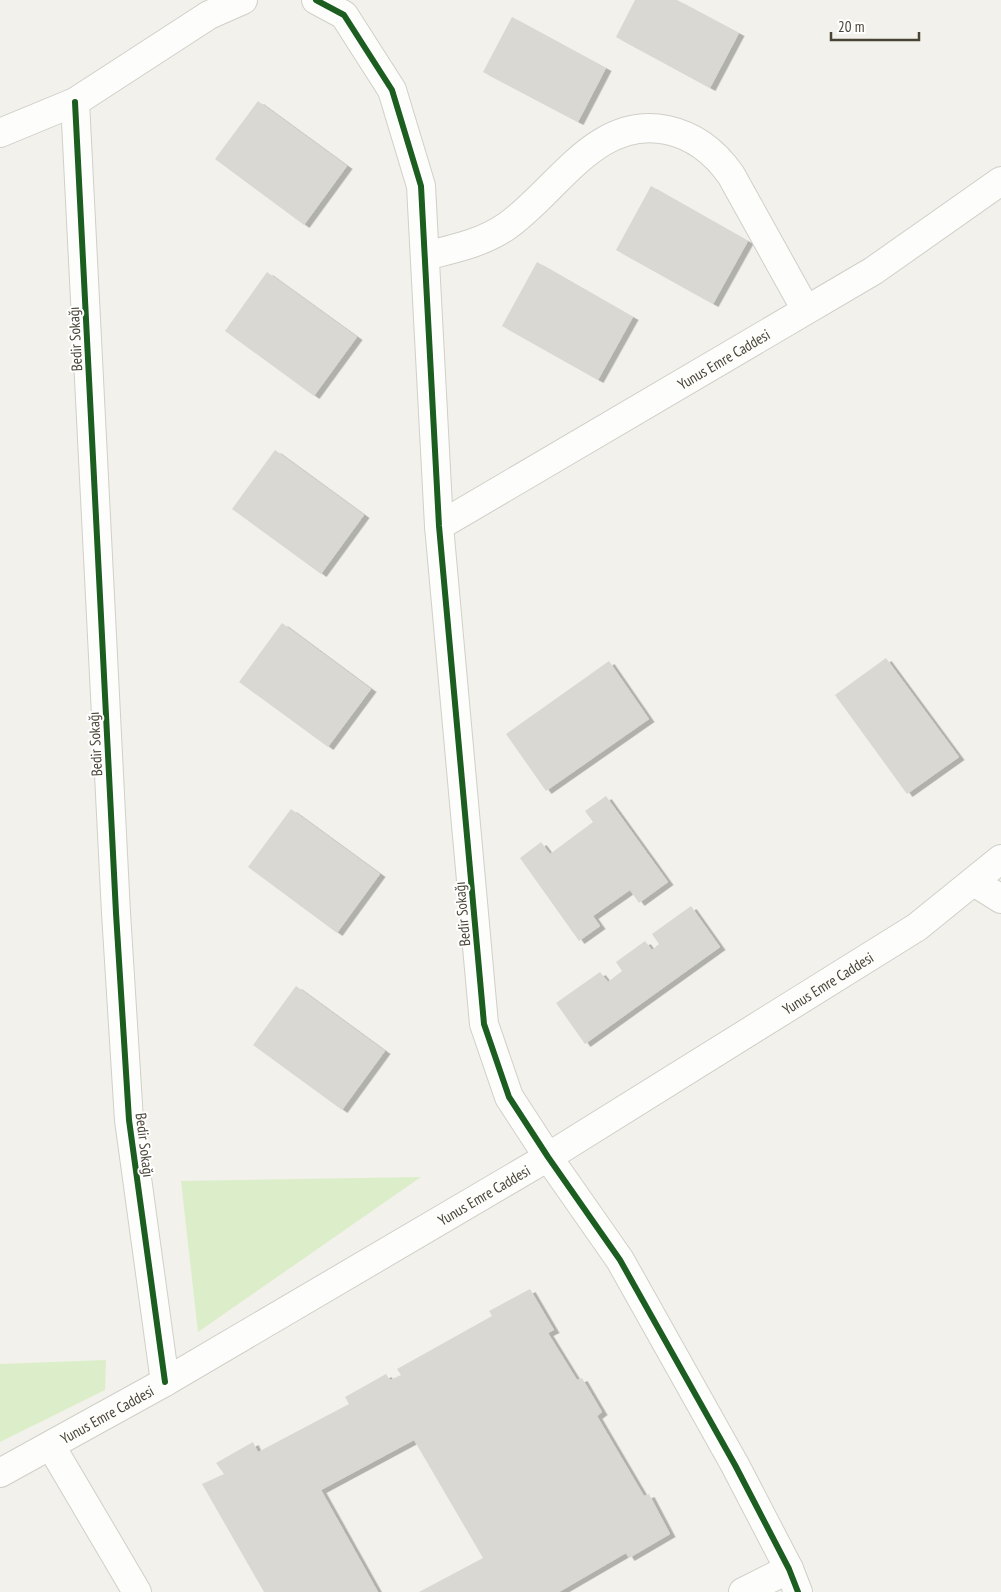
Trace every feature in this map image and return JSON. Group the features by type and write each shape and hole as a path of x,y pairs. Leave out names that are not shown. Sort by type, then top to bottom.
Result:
{"street":[{"path":"0,133 75,102 209,15 243,0"},
{"name":"Bedir Sokağı","path":"316,0 344,15 392,90 421,186 439,526 484,1024 509,1097 548,1157 620,1260 735,1465 793,1580"},
{"name":"Bedir Sokağı","path":"75,102 116,913 129,1120 165,1382"},
{"path":"425,256 477,242 506,227 525,212 585,154 600,143 632,130 661,129 681,133 699,142 722,163 736,184 806,310"},
{"name":"Yunus Emre Caddesi","path":"439,526 873,271 1001,181"},
{"name":"Yunus Emre Caddesi","path":"0,1474 165,1382 548,1157 917,927 1001,859"},
{"path":"974,882 1001,899"},
{"path":"51,1446 137,1592"},
{"path":"742,1592 793,1580"}],"green space":[{"path":"421,1177 198,1332 181,1181"},
{"path":"106,1360 105,1390 0,1442 0,1364"}],"building":[{"path":"635,0 677,0 739,33 710,88 616,37"},
{"path":"512,17 606,68 578,122 483,72"},
{"path":"258,101 347,166 304,225 215,159"},
{"path":"651,186 748,241 713,304 616,250"},
{"path":"537,262 633,317 598,380 502,326"},
{"path":"267,272 357,337 314,396 225,331"},
{"path":"275,450 364,515 321,574 232,509"},
{"path":"282,623 371,689 328,747 239,682"},
{"path":"886,658 959,757 907,794 835,695"},
{"path":"609,661 649,719 546,791 506,734"},
{"path":"606,796 668,882 639,903 630,890 593,916 600,926 579,941 520,858 541,842 550,854 593,822 585,811"},
{"path":"291,809 380,874 337,933 248,867"},
{"path":"691,906 720,947 585,1044 556,1003 600,972 608,982 622,971 616,962 645,941 652,950 659,944 652,934"},
{"path":"296,986 385,1051 342,1110 253,1045"},
{"path":"530,1289 554,1330 548,1333 577,1380 582,1378 602,1412 597,1416 644,1496 649,1494 670,1534 629,1558 626,1553 559,1592 419,1592 483,1558 414,1440 321,1490 378,1592 264,1592 202,1484 224,1474 216,1463 253,1442 258,1452 349,1404 345,1397 386,1374 390,1380 401,1375 397,1369 492,1316 489,1311"}],"cycle path":[{"path":"316,0 344,15 392,90 421,186 439,526 484,1024 509,1097 548,1157 620,1260 735,1465 789,1569 798,1592"},
{"path":"75,102 116,913 129,1120 165,1382"}]}
